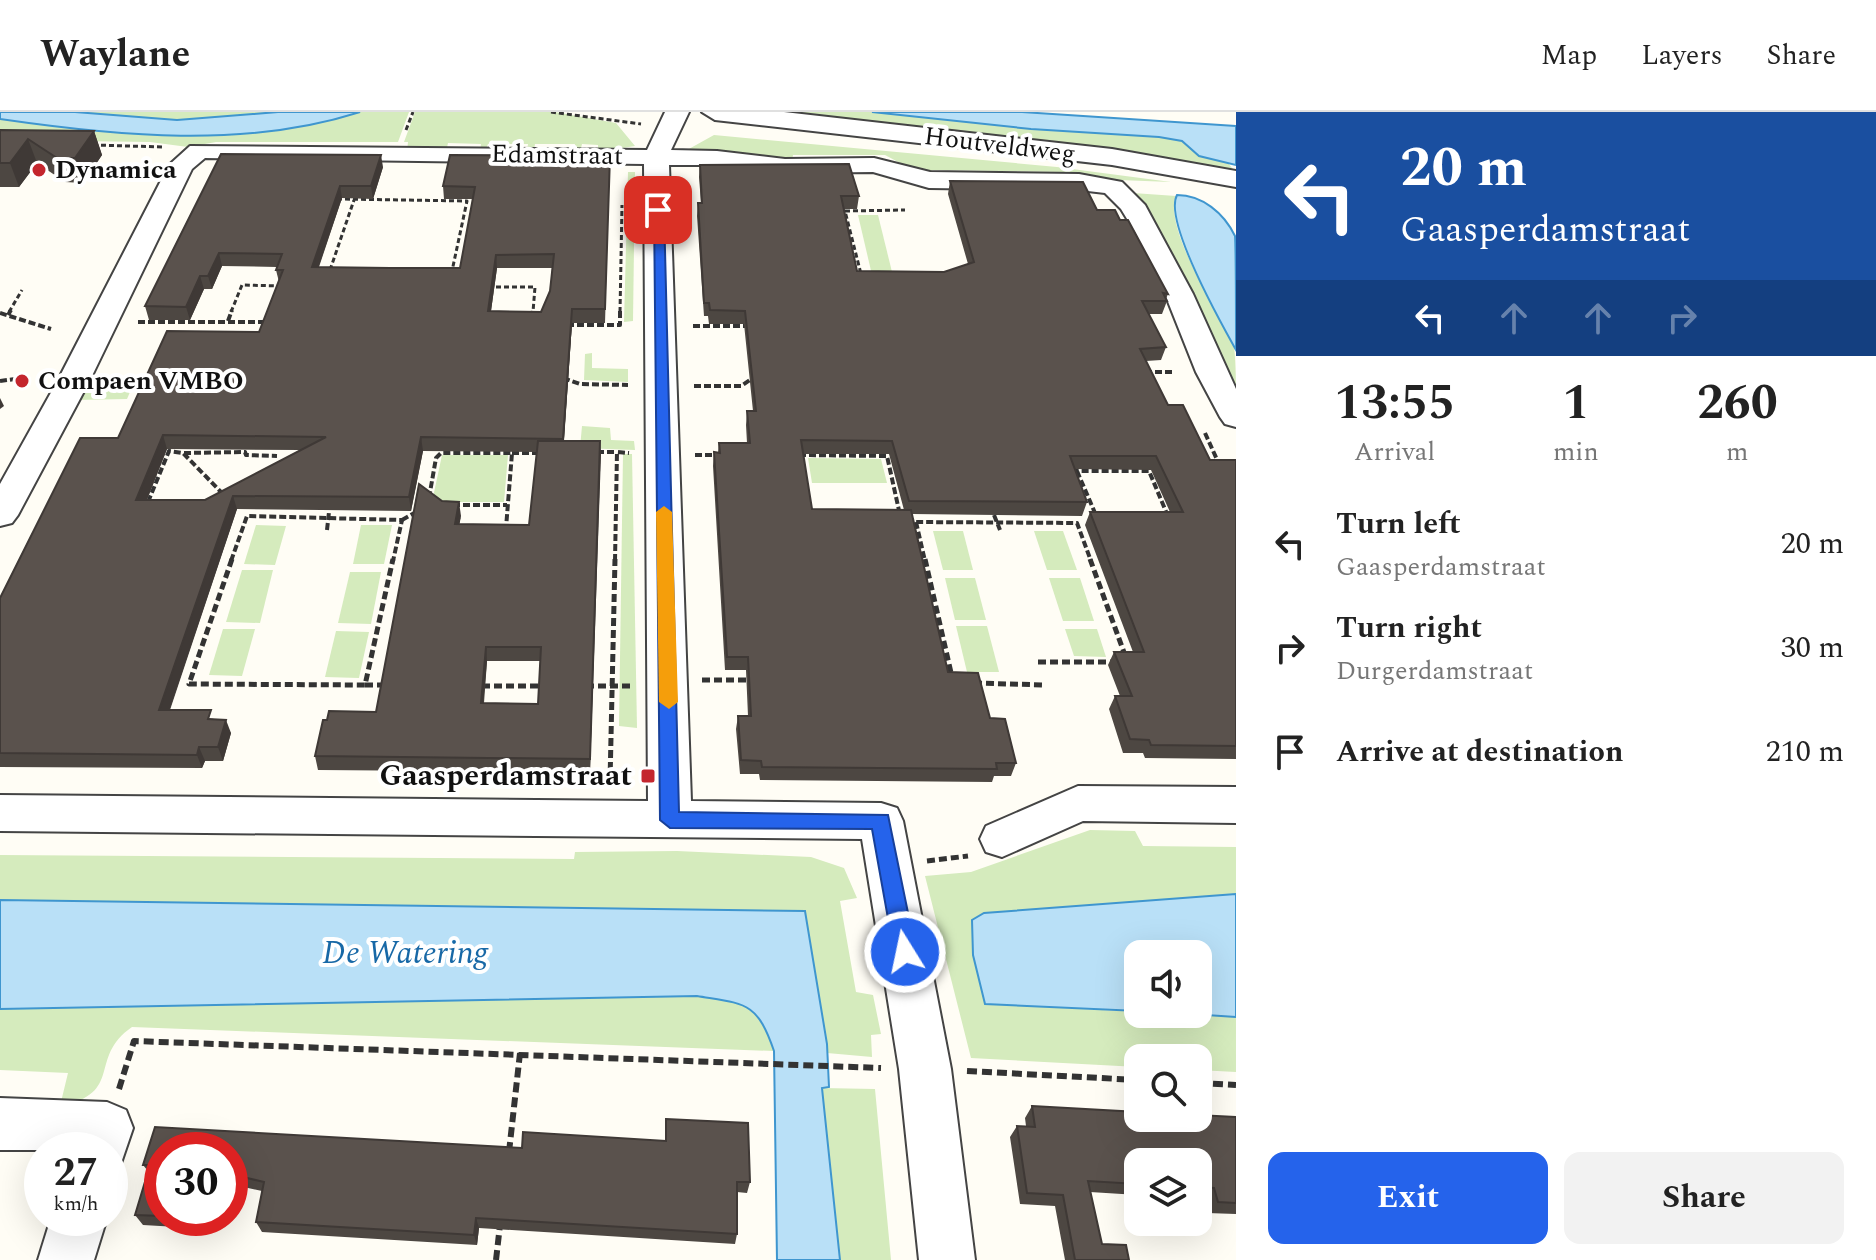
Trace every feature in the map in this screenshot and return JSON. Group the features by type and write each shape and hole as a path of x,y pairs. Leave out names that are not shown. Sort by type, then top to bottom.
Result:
{"street":[{"path":"670,820 660,326 640,156 677,112"},
{"name":"Houtveldweg","path":"715,112 1112,157 1236,179"},
{"path":"0,515 104,322 181,165 194,154"},
{"name":"Edamstraat","path":"194,154 717,158 785,166 874,165 929,180 1079,182 1113,187 1132,205 1148,232 1179,294 1211,372 1236,417"},
{"path":"1002,839 1078,803 1236,805"},
{"path":"0,813 670,820 886,842 925,1069 947,1260"},
{"path":"0,1124 55,1132"},
{"path":"66,1260 73,1236"}],"path":[{"path":"88,145 147,145 194,154"},
{"path":"561,325 620,325 640,156"},
{"path":"322,199 467,201 451,276"},
{"path":"328,275 354,200"},
{"path":"830,211 905,210"},
{"path":"845,211 862,280"},
{"path":"228,322 242,285 290,286"},
{"path":"487,287 535,287 531,325"},
{"path":"8,315 22,290"},
{"path":"0,313 51,329"},
{"path":"104,322 281,323"},
{"path":"660,326 756,326"},
{"path":"0,381 23,378"},
{"path":"570,392 580,384"},
{"path":"741,386 748,393"},
{"path":"154,451 245,452 246,455 277,456"},
{"path":"143,513 169,451"},
{"path":"587,452 617,452"},
{"path":"183,453 232,503"},
{"path":"240,510 247,516 402,520 428,505 436,458 441,453 557,453"},
{"path":"505,535 512,453"},
{"path":"803,455 805,470"},
{"path":"888,459 903,460"},
{"path":"1073,461 1093,513"},
{"path":"1077,471 1164,471"},
{"path":"1149,471 1173,527"},
{"path":"148,502 162,503"},
{"path":"444,505 508,505"},
{"path":"885,514 900,515 916,522 1077,523 1093,513 1108,513"},
{"path":"1152,514 1167,514"},
{"path":"994,515 1000,530"},
{"path":"189,684 247,516"},
{"path":"327,530 328,516"},
{"path":"365,685 402,520"},
{"path":"916,522 953,683 938,683"},
{"path":"1038,662 1128,663 1077,523"},
{"path":"580,686 759,680"},
{"path":"968,683 1044,685"},
{"path":"173,684 396,685"},
{"path":"472,685 549,686"},
{"path":"886,842 965,858 1002,839"},
{"path":"105,1132 134,1041 848,1067"},
{"path":"508,1157 520,1053"},
{"path":"925,1069 1124,1079"},
{"path":"1212,1084 1236,1085"},
{"path":"496,1260 501,1216"}],"green space":[{"path":"75,112 278,112 177,120"},
{"path":"360,112 409,112 398,142 216,142 188,147 150,142 0,140 0,119 89,130 181,136 272,131 316,124"},
{"path":"415,112 555,112 616,123 635,146 598,152 598,145 582,144 580,152 574,152 575,144 535,144 534,151 527,151 528,144 488,144 485,151 480,151 481,144 448,143 446,152 407,151 408,142 404,142"},
{"path":"793,112 872,112 1031,129 1159,137 1182,141 1199,156 1228,163 1236,173"},
{"path":"714,135 1057,167 1171,182 1066,178 1061,172 932,170 933,177 904,172 900,163 885,155 793,155 792,161 687,150"},
{"path":"628,172 635,172 633,321 624,322"},
{"path":"1133,193 1176,196 1174,211 1185,250 1234,347 1236,403"},
{"path":"858,215 878,215 893,276 872,275"},
{"path":"592,353 592,368 628,369 628,382 584,380 585,354"},
{"path":"83,385 133,385 127,399 76,400"},
{"path":"582,426 610,428 611,440 634,441 635,450 580,448"},
{"path":"623,454 632,454 637,728 619,726"},
{"path":"442,455 508,455 504,502 432,502"},
{"path":"808,458 881,459 887,483 812,483"},
{"path":"256,525 286,526 275,565 244,564"},
{"path":"361,525 392,525 384,564 353,564"},
{"path":"933,531 963,531 973,570 943,570"},
{"path":"1034,531 1063,531 1077,570 1047,570"},
{"path":"242,570 273,570 260,623 226,622"},
{"path":"350,572 381,572 371,624 338,623"},
{"path":"945,578 975,578 986,620 955,620"},
{"path":"1049,578 1080,578 1094,621 1063,621"},
{"path":"956,626 987,626 999,672 967,672"},
{"path":"223,629 255,629 242,676 209,675"},
{"path":"1065,629 1097,629 1106,657 1074,656"},
{"path":"336,631 369,632 359,678 325,677"},
{"path":"1090,830 1135,831 1143,846 1236,847 1236,894 984,913 973,955 985,1004 1124,1011 1124,1028 1212,1028 1212,1016 1236,1017 1236,1072 1212,1071 1212,1044 1124,1044 1124,1066 971,1058 925,876 971,872"},
{"path":"677,851 811,857 844,868 857,898 840,901 856,992 873,995 881,1034 871,1035 872,1057 827,1053 805,911 0,900 0,855 574,859 575,852"},
{"path":"697,996 747,1008 761,1022 774,1051 132,1027 111,1051 92,1093 80,1100 60,1106 68,1073 0,1070 0,1009"},
{"path":"822,1088 875,1089 891,1260 840,1260"}],"water":[{"path":"0,112 75,112 177,120 278,112 360,112 316,124 272,131 181,136 44,125 0,119"},
{"path":"872,112 1022,112 1236,126 1236,165 1199,156 1182,141 1159,137 1031,129"},
{"path":"1177,195 1195,198 1211,207 1225,220 1235,236 1236,350 1186,248 1178,226 1175,208"},
{"path":"1236,894 1236,1017 1212,1015 1212,940 1124,940 1124,1010 985,1004 973,955 972,920 984,913"},
{"name":"De Watering","path":"0,900 805,911 827,1044 829,1087 822,1088 840,1260 777,1260 774,1051 762,1022 738,1004 697,996 0,1009"}],"building":[{"path":"0,130 94,131 75,158 57,158 28,139 10,163 0,163"},
{"path":"221,154 381,155 371,186 340,186 312,267 390,268 460,268 475,187 443,186 450,155 610,156 605,309 572,309 563,439 421,437 409,497 233,496 159,710 211,710 208,719 226,720 218,747 199,747 197,755 0,753 0,598 80,438 118,438 167,331 259,332 283,270 276,270 282,254 219,253 208,276 200,276 186,307 145,306","holes":["554,254 550,291 541,312 488,311 496,255","163,435 326,437 205,500 136,500"]},
{"path":"849,164 859,196 841,196 857,271 944,272 974,262 950,181 1083,182 1097,210 1115,210 1120,220 1128,220 1168,294 1163,293 1167,301 1142,301 1166,347 1140,349 1168,405 1183,405 1210,460 1236,460 1236,746 1151,745 1149,740 1130,739 1115,696 1132,696 1114,652 1144,652 1090,512 1183,512 1156,456 1070,456 1087,502 909,501 892,441 801,440 812,509 911,510 948,672 978,673 990,718 1005,719 1016,763 996,763 997,769 762,767 761,761 741,760 738,716 751,716 748,657 727,657 714,452 720,453 719,443 750,443 747,411 756,411 745,311 710,310 709,303 704,303 698,203 702,203 700,165"},
{"path":"538,441 600,441 590,759 315,756 323,720 327,720 329,711 376,712 419,484 442,501 459,502 455,524 529,525","holes":["486,647 541,647 538,704 481,703"]},
{"path":"1032,1106 1124,1111 1124,1132 1212,1132 1212,1116 1236,1117 1236,1203 1218,1202 1212,1188 1212,1148 1124,1148 1124,1183 1088,1181 1102,1244 1126,1245 1129,1260 1075,1260 1063,1195 1027,1193 1017,1126 1035,1127"},
{"path":"666,1119 748,1123 750,1182 737,1182 737,1234 476,1218 474,1235 256,1222 264,1182 248,1178 248,1132 522,1148 523,1132 666,1141"},
{"path":"155,1127 242,1132 153,1132"},
{"path":"144,1185 144,1215 135,1215"}],"slow traffic":[{"path":"664,512 669,702"}],"place":[{"name":"Dynamica","path":"39,170"},
{"name":"Compaen VMBO","path":"22,381"},
{"name":"Gaasperdamstraat","path":"648,776"}],"route":[{"path":"658,210 670,820 881,821 905,952"}]}
